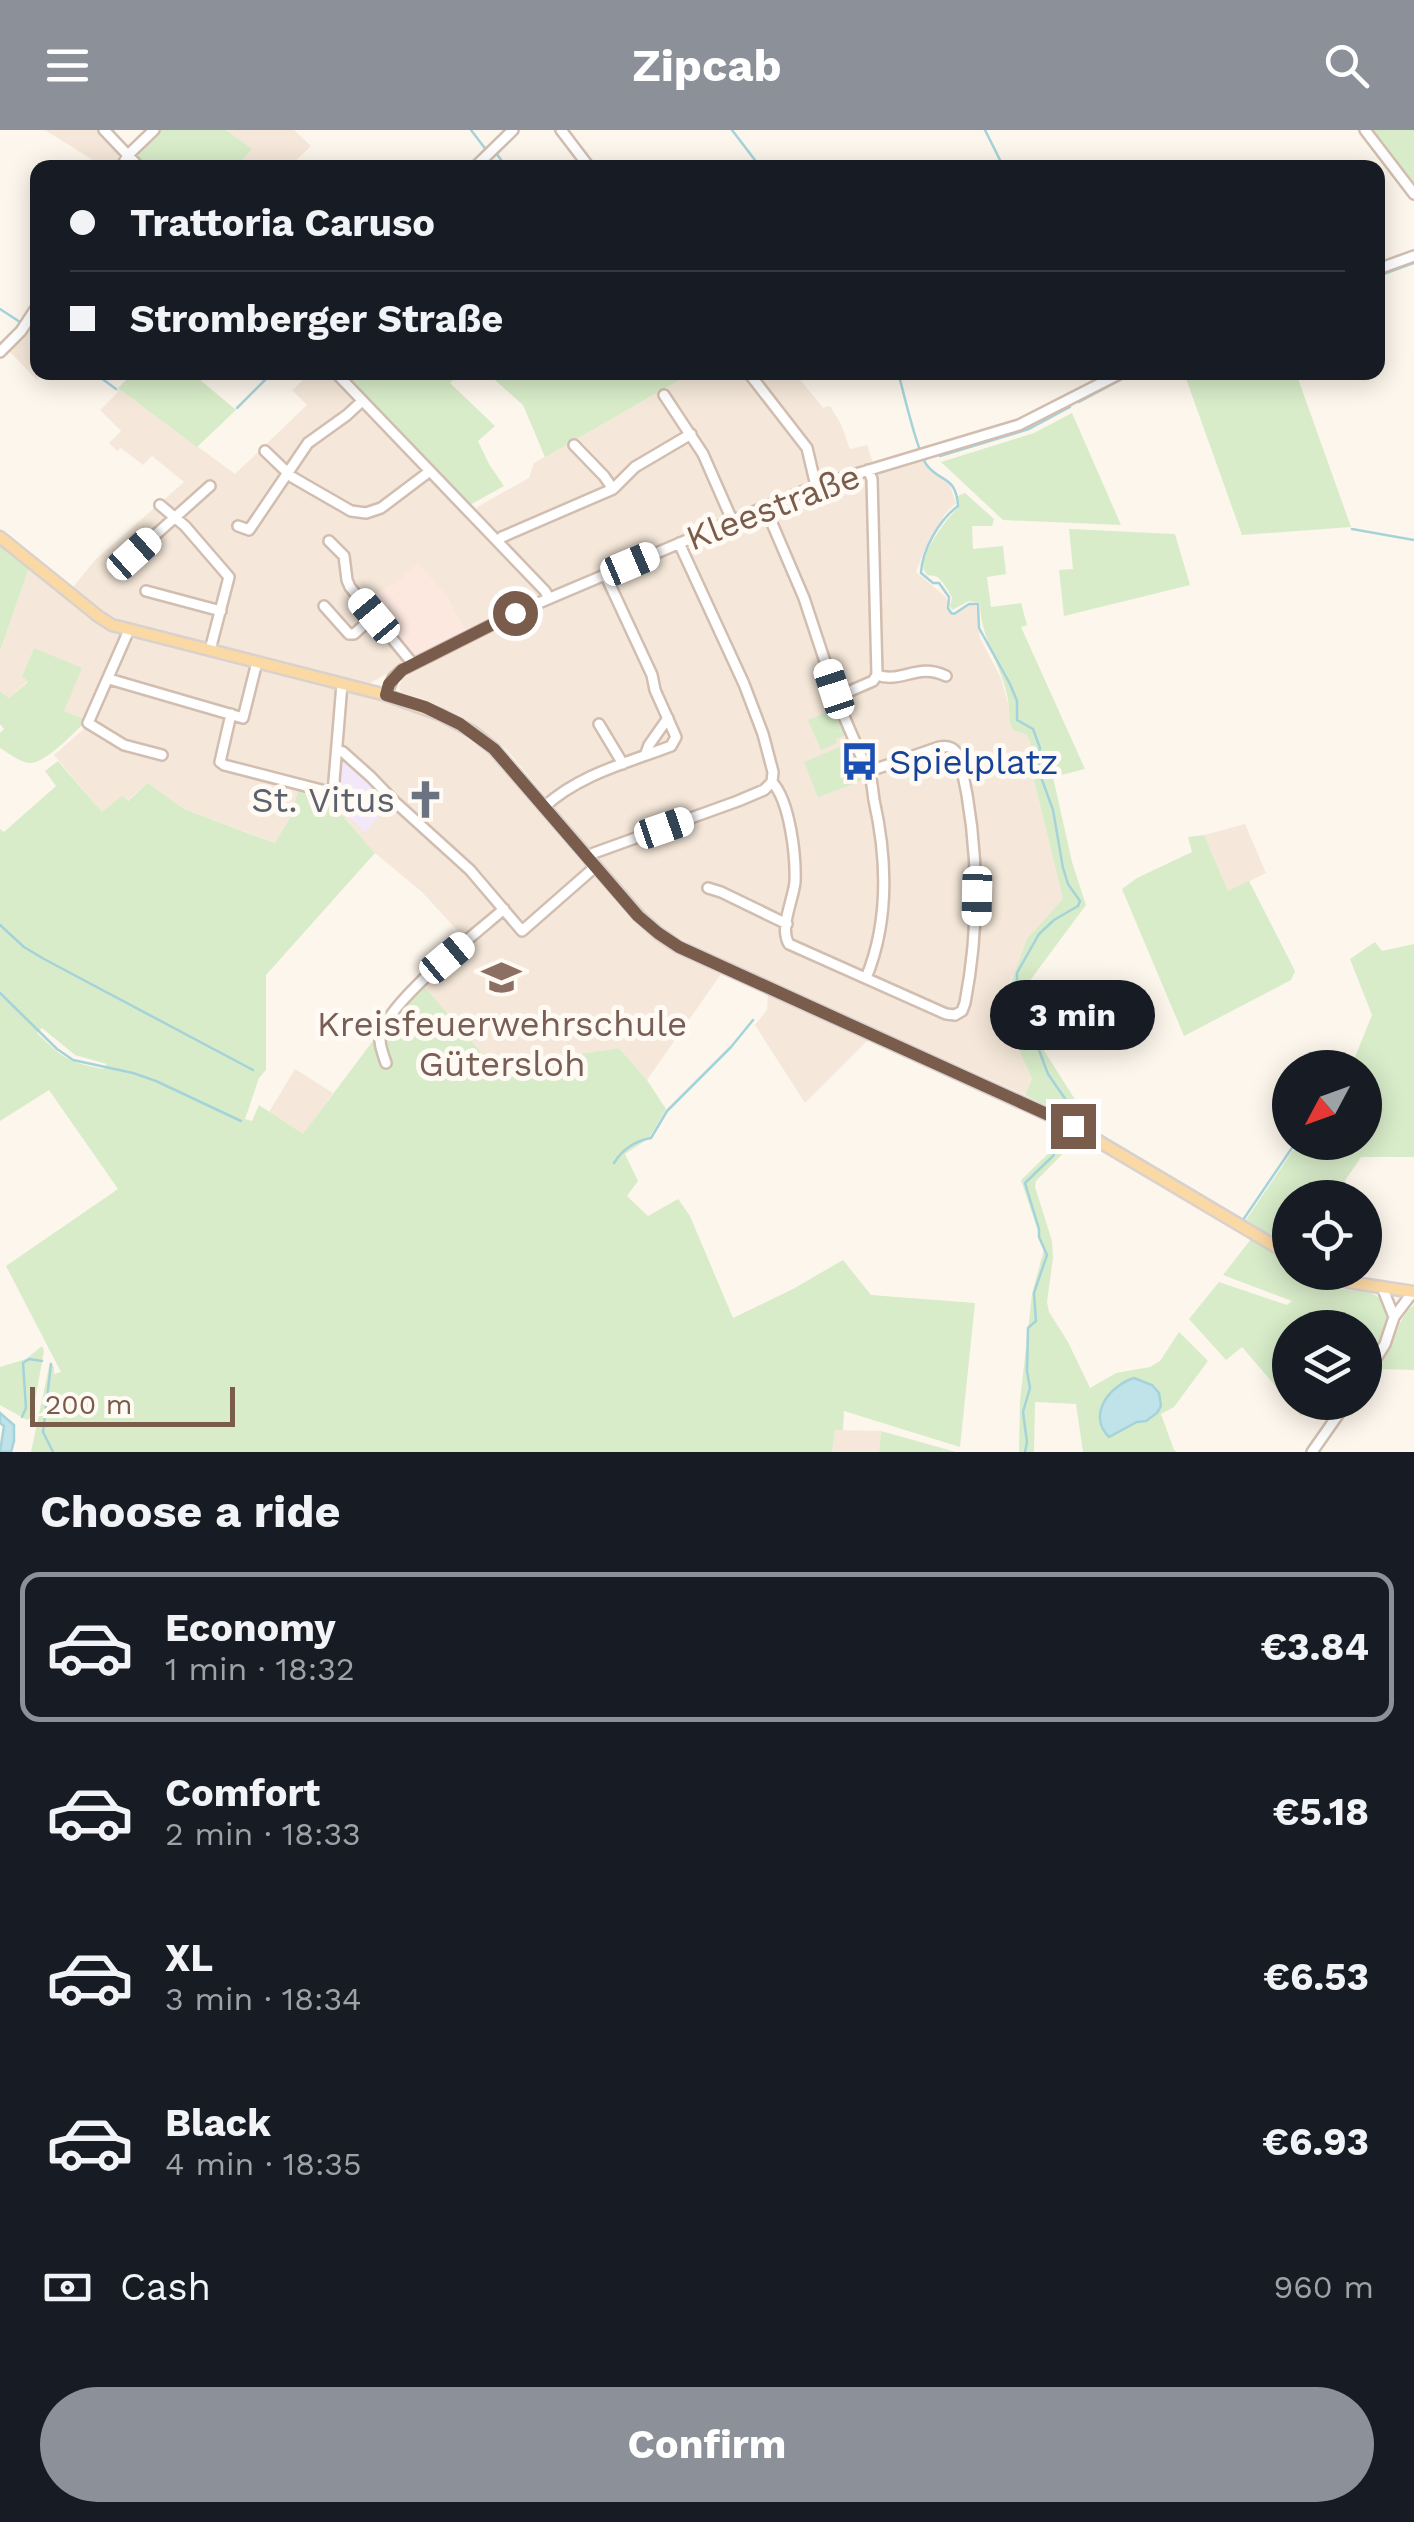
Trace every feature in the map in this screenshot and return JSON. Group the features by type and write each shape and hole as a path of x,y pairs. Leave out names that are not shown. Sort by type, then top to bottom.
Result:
{"main road":[{"path":"0,537 112,624 386,695 425,707 473,732 494,749 638,916 679,947 1071,1125 1272,1243"},
{"path":"1382,1287 1414,1292"}],"street":[{"path":"104,130 132,160"},
{"path":"126,160 154,130"},
{"path":"482,160 512,130"},
{"path":"560,130 584,160"},
{"path":"1364,130 1414,194"},
{"path":"1385,266 1414,256"},
{"path":"0,352 30,318"},
{"path":"343,380 549,598"},
{"path":"754,380 806,448 816,486"},
{"name":"Kleestraße","path":"386,695 393,678 413,664 549,598 816,486 1019,426 1108,380"},
{"path":"664,394 703,454 732,520"},
{"path":"238,526 249,530 308,443 365,403"},
{"path":"497,541 613,490 635,467 691,434"},
{"path":"574,444 613,490"},
{"path":"265,451 287,473 350,511 381,508 430,471"},
{"path":"841,694 873,682 877,675 872,479 868,470"},
{"path":"134,554 210,486"},
{"path":"160,504 229,577 210,650"},
{"path":"765,506 804,598 834,689 841,694"},
{"path":"328,541 344,556 350,587 413,664"},
{"path":"337,750 371,776 470,870 522,931 592,863 594,853 764,790 772,782 774,772 754,707 679,543"},
{"path":"544,807 560,792 585,778 672,746 676,737 605,574"},
{"path":"146,592 221,611"},
{"path":"324,606 349,634 374,616"},
{"path":"129,630 88,723 124,745 162,755"},
{"path":"109,680 243,718 258,662"},
{"path":"877,675 886,678 932,669 946,676"},
{"path":"231,714 220,758 224,766 333,792 342,684"},
{"path":"841,694 840,707 870,771 880,825 884,878 878,939 866,978"},
{"path":"646,754 668,718"},
{"path":"600,724 623,764"},
{"path":"772,782 777,786 788,820 796,860 785,939 946,1014 958,1014 965,1003 976,921 977,872 973,821 960,756 947,746 939,747 870,771"},
{"path":"708,888 786,924"},
{"path":"386,1064 379,1039 406,995 504,909"},
{"path":"1382,1287 1394,1317"},
{"path":"1382,1349 1394,1317 1414,1292"},
{"path":"1312,1452 1334,1420"}],"shaded area":[{"path":"45,130 98,130 119,152 119,159 93,160"},
{"path":"226,130 294,130 311,146 296,160 241,160 251,149"},
{"path":"30,330 30,373 8,350"},
{"path":"303,380 337,380 540,596 465,630 446,596 418,564 402,578 413,658 369,684 128,623 101,611 73,587 95,560 184,482 152,456 143,465 109,443 121,431 100,410 118,388 235,474 307,405 292,390"},
{"path":"680,380 801,380 823,408 830,406 850,449 867,445 873,463 805,484 737,513 708,450 666,388"},
{"path":"659,392 700,456 724,519 552,592 476,513 477,507 529,478 534,463"},
{"path":"922,460 950,485 956,503 945,514 916,572 946,597 949,613 954,616 971,604 977,606 980,638 1001,678 1013,730 1027,735 1031,744 1028,756 1063,899 1011,979 1001,1010 1032,1079 1025,1095 705,952 664,929 644,913 505,748 459,717 401,692 399,687 402,679 495,628 811,495"},
{"path":"418,563 446,596 465,630 413,658 366,601"},
{"path":"29,568 103,626 123,634 87,720 64,711 34,648 22,676 28,681 9,698 0,691 0,651"},
{"path":"132,636 337,688 331,786 301,782 290,819 276,843 184,809 148,783 127,801 102,812 54,755 94,720"},
{"path":"344,690 431,716 484,747 637,924 677,952 721,974 647,1080 619,1048 494,1067 422,984 468,942 422,892 375,853 335,807"},
{"name":"St. Vitus","path":"342,755 388,800 389,805 365,832 337,805"},
{"path":"1245,824 1266,873 1228,892 1204,835"},
{"path":"768,993 868,1040 805,1103 755,1025 767,1010"},
{"path":"295,1069 333,1093 303,1135 269,1112"},
{"path":"835,1430 881,1431 879,1452 832,1452"}],"green space":[{"path":"161,130 226,130 252,149 242,160 138,160 137,153"},
{"path":"1368,130 1414,130 1414,187"},
{"path":"126,380 200,380 236,410 197,447 118,388"},
{"path":"348,380 453,380 450,383 495,426 478,441 504,486 468,506"},
{"path":"495,380 680,380 545,457 523,405"},
{"path":"1187,380 1298,380 1351,527 1242,535"},
{"path":"1072,413 1121,525 1003,520 941,462 1034,433"},
{"path":"965,493 994,519 992,526 972,526 973,549 1003,546 1006,574 987,577 991,607 1021,603 1027,625 1021,627 1085,769 1053,777 1086,905 1017,998 1038,1041 1076,1101 1065,1115 1025,1095 1032,1079 1001,1010 1027,939 1063,899 1028,756 1031,744 1027,735 1011,727 1007,694 984,630 980,603 969,601 952,610 952,597 937,577 927,574 923,564 929,547 958,508 958,496"},
{"path":"1069,529 1175,534 1190,585 1064,616 1059,570 1073,569"},
{"path":"0,544 29,568 0,651"},
{"path":"34,648 82,668 64,711 87,720 51,753 29,763 0,748 0,733 4,729 0,724 0,691 9,698 28,682 22,676"},
{"path":"836,708 847,734 821,750 808,720"},
{"path":"847,744 861,781 818,797 804,762"},
{"path":"58,761 102,812 122,796 128,801 148,783 184,809 275,843 290,818 299,788 336,796 335,807 375,853 266,975 266,1070 259,1078 245,1119 252,1121 259,1105 303,1134 372,1042 422,984 494,1067 619,1048 666,1109 649,1138 625,1154 638,1181 627,1196 648,1216 678,1199 690,1216 733,1318 843,1260 871,1295 975,1303 960,1447 844,1411 843,1430 835,1430 832,1452 31,1452 50,1362 54,1374 61,1372 6,1266 118,1189 49,1090 0,1121 0,829 4,832 56,786 45,771","holes":["42,1028 75,1055 107,1064 103,1069 73,1061 37,1033"]},
{"path":"1204,835 1228,891 1249,881 1295,971 1291,980 1184,1036 1122,889 1192,852 1188,837"},
{"path":"1375,942 1382,951 1414,944 1414,1157 1382,1157 1382,1050 1358,1050 1372,1015 1350,959"},
{"path":"1059,1129 1078,1138 1036,1181 1035,1187 1052,1241 1049,1312 1090,1388 1116,1373 1150,1367 1160,1361 1179,1332 1208,1361 1174,1407 1161,1414 1177,1452 1083,1452 1076,1404 1035,1402 1034,1452 1019,1452 1020,1401 1032,1294 1044,1249 1021,1180 1052,1150","holes":["1109,1393 1146,1421 1109,1437 1100,1415"]},
{"path":"1287,1160 1359,1160 1345,1180 1273,1180"},
{"path":"1272,1182 1272,1236 1246,1220"},
{"path":"1251,1239 1272,1251 1272,1290 1371,1293 1386,1307 1385,1331 1382,1338 1382,1310 1272,1310 1272,1382 1242,1347 1226,1360 1189,1319 1219,1282 1287,1305 1292,1301 1223,1275"},
{"path":"1414,1305 1414,1370 1382,1369 1382,1363"},
{"path":"42,1346 32,1417 27,1420 0,1405 0,1367 26,1359"},
{"path":"881,1431 956,1452 879,1452"}],"water":[{"path":"1134,1378 1152,1385 1159,1393 1161,1406 1146,1421 1109,1437 1100,1420 1104,1402 1116,1388"},
{"path":"0,1413 14,1425 11,1452 0,1452 4,1426"}],"waterway":[{"path":"471,130 487,151"},
{"path":"555,130 578,160"},
{"path":"567,130 571,134"},
{"path":"732,130 755,160"},
{"path":"985,130 1000,160"},
{"path":"575,140 590,160"},
{"path":"501,160 496,153 507,142"},
{"path":"1385,261 1414,251"},
{"path":"1385,273 1414,263"},
{"path":"0,309 20,322"},
{"path":"104,380 116,389"},
{"path":"237,408 265,380"},
{"path":"900,380 922,456 957,496 958,506 933,536 921,573 939,583 949,597 951,613 978,604 979,628 1010,684 1017,701 1017,720 1033,729 1040,748 1041,777 1053,810 1063,868 1080,901 1039,934 1017,973 1017,1006 1022,1024 1066,1100 1067,1117"},
{"path":"1079,402 1120,380"},
{"path":"940,456 1029,429 1070,407"},
{"path":"928,447 980,432"},
{"path":"1352,529 1414,540"},
{"path":"0,925 44,959 253,1070"},
{"path":"0,993 73,1060 156,1081 241,1121"},
{"path":"614,1163 630,1147 651,1138 667,1111 753,1020"},
{"path":"863,1036 883,1045"},
{"path":"1082,1124 1272,1237"},
{"path":"1025,1452 1023,1412 1030,1388 1028,1328 1036,1321 1034,1293 1047,1255 1025,1183 1053,1156 1066,1125"},
{"path":"1093,1144 1144,1174"},
{"path":"1243,1220 1284,1160"},
{"path":"22,1417 26,1408 23,1363 29,1359 42,1361"},
{"path":"51,1364 43,1432 53,1452"}],"place":[{"name":"Spielplatz","path":"859,762"},
{"name":"St. Vitus","path":"425,800"},
{"name":"Kreisfeuerwehrschule Gütersloh","path":"502,977"}],"route":[{"path":"515,613 402,670 389,684 386,695 425,707 460,724 494,749 638,916 679,947 1073,1126"}]}
